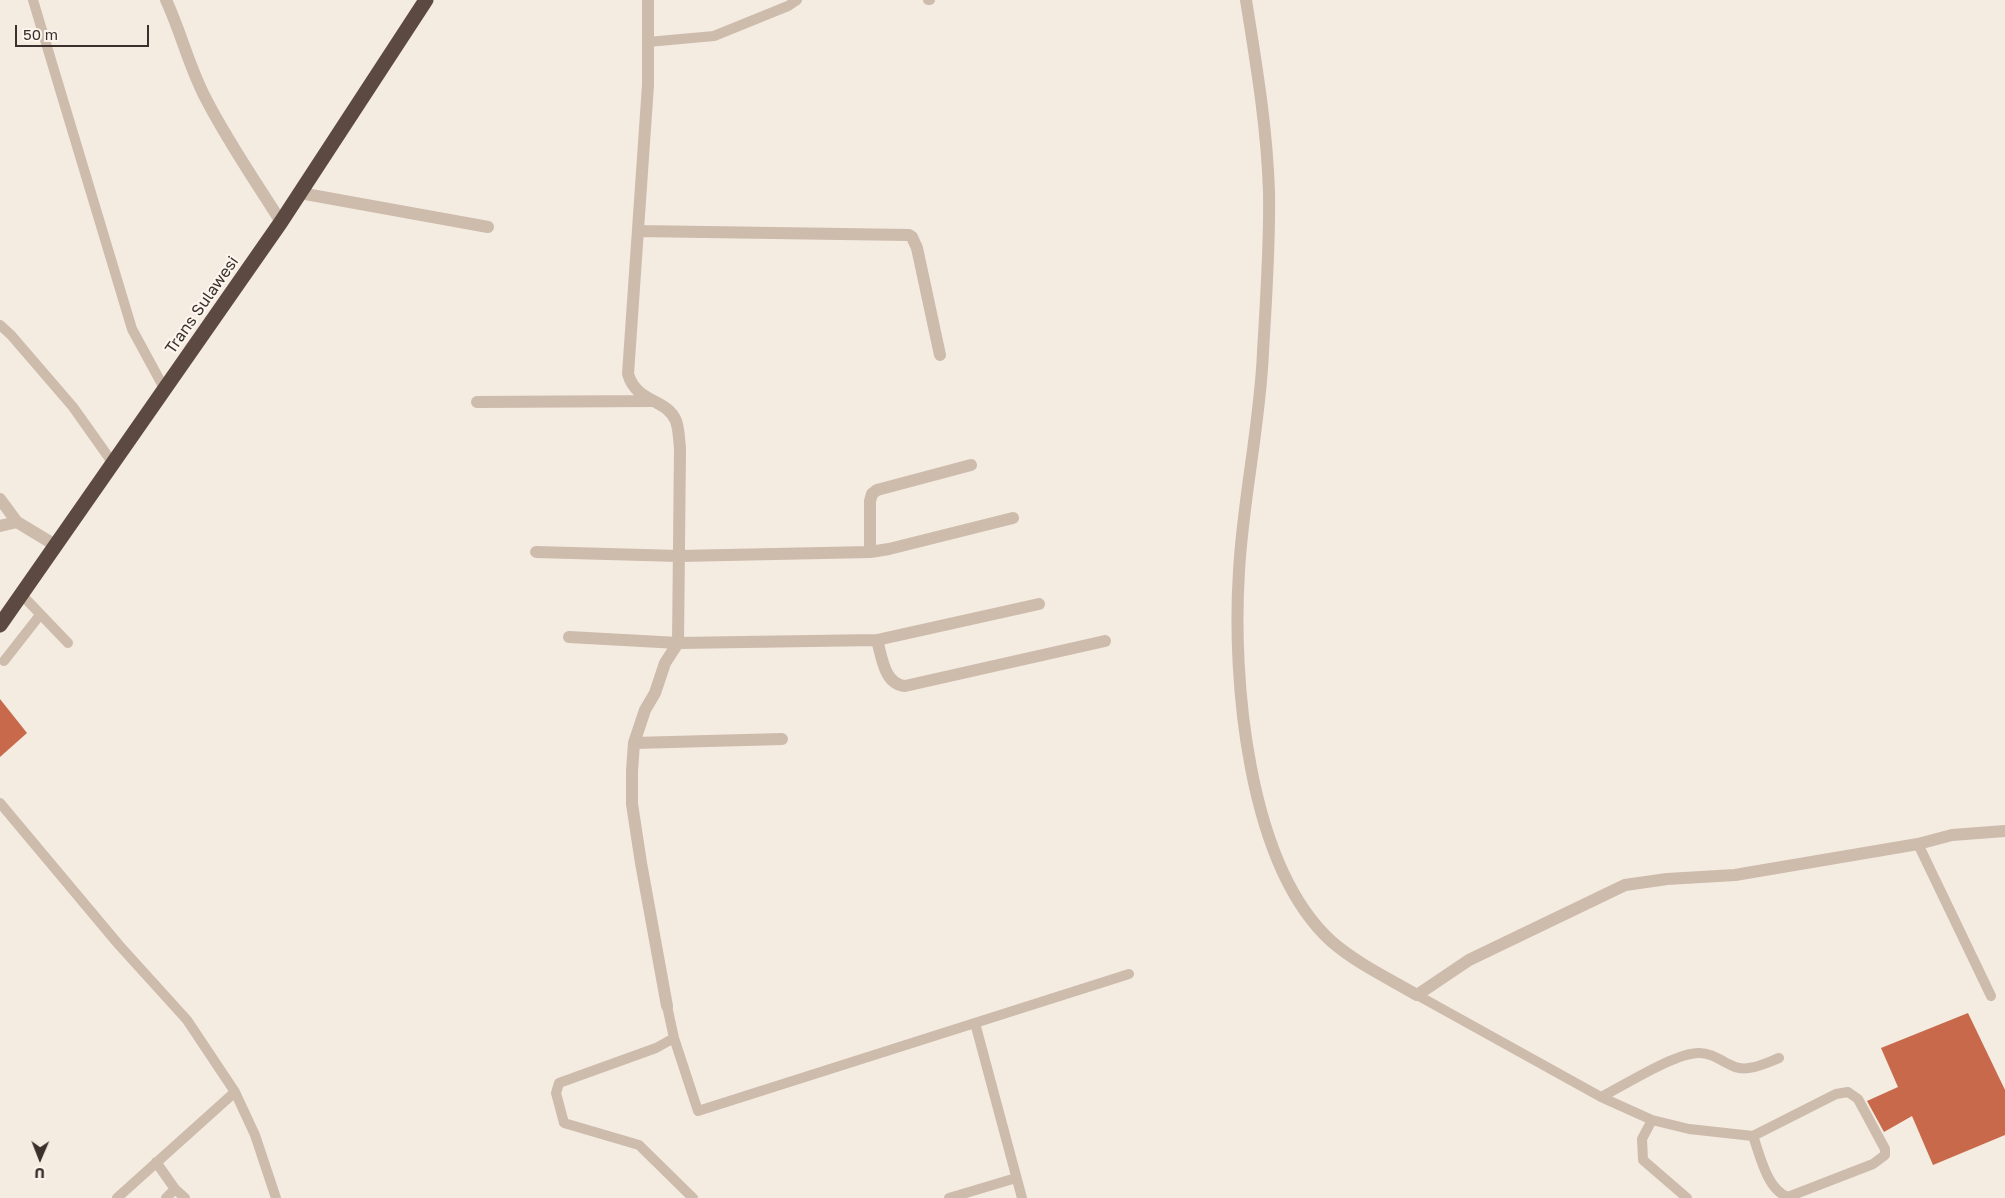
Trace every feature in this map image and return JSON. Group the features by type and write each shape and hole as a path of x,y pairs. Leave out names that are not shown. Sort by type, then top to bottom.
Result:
{"highway":[{"name":"Trans Sulawesi","path":"0,625 112,462 282,222 367,95 426,0"}],"street":[{"path":"166,0 177,24 189,63 206,100 282,222"},
{"path":"648,0 648,85 628,374 637,392 663,407 676,422 680,448 680,556 678,643 665,663 655,693 645,710 634,743 632,804 667,1006"},
{"path":"1246,0 1260,88 1269,192 1263,355 1239,567 1237,612 1248,761 1267,830 1279,863 1299,902 1330,940 1358,960 1417,995 1469,960 1625,885 1667,879 1735,875 1918,844 1952,835 2005,831"},
{"path":"300,193 488,227"},
{"path":"638,231 909,235 912,237 917,248 940,355"},
{"path":"477,402 652,401"},
{"path":"870,552 870,501 872,494 877,490 971,465"},
{"path":"0,499 17,522 55,545"},
{"path":"536,552 680,556 870,552 1014,518"},
{"path":"0,526 17,522"},
{"path":"569,637 678,643 877,640 1039,604"},
{"path":"877,640 887,674 895,684 905,686 1105,641"},
{"path":"634,743 782,739"}],"lane":[{"path":"33,0 132,329 164,388"},
{"path":"648,42 714,36 797,0"},
{"path":"0,326 11,335 73,407 112,462"},
{"path":"21,594 68,642"},
{"path":"4,661 40,615"},
{"path":"0,803 120,945 187,1020 235,1092 255,1135 276,1198"},
{"path":"1918,844 1991,996"},
{"path":"667,1006 674,1038 698,1111 1129,974"},
{"path":"1417,995 1601,1097 1652,1120 1689,1129 1753,1136 1836,1094 1848,1092 1858,1098 1885,1149 1885,1155 1874,1164 1788,1197 1783,1195 1772,1183 1753,1136"},
{"path":"975,1023 1022,1198"},
{"path":"674,1038 656,1048 559,1083 556,1093 564,1122 639,1145 693,1198"},
{"path":"1601,1097 1681,1056 1700,1053 1715,1056 1736,1067 1752,1068 1779,1058"},
{"path":"117,1198 235,1092"},
{"path":"1652,1120 1642,1139 1643,1160 1687,1198"},
{"path":"156,1162 175,1189 185,1198"},
{"path":"949,1198 1016,1178"},
{"path":"166,1198 175,1189"}],"building":[{"path":"0,699 27,733 0,757"},
{"path":"1968,1013 2005,1090 2005,1135 1933,1165 1912,1116 1884,1132 1867,1101 1898,1087 1881,1048"}]}
